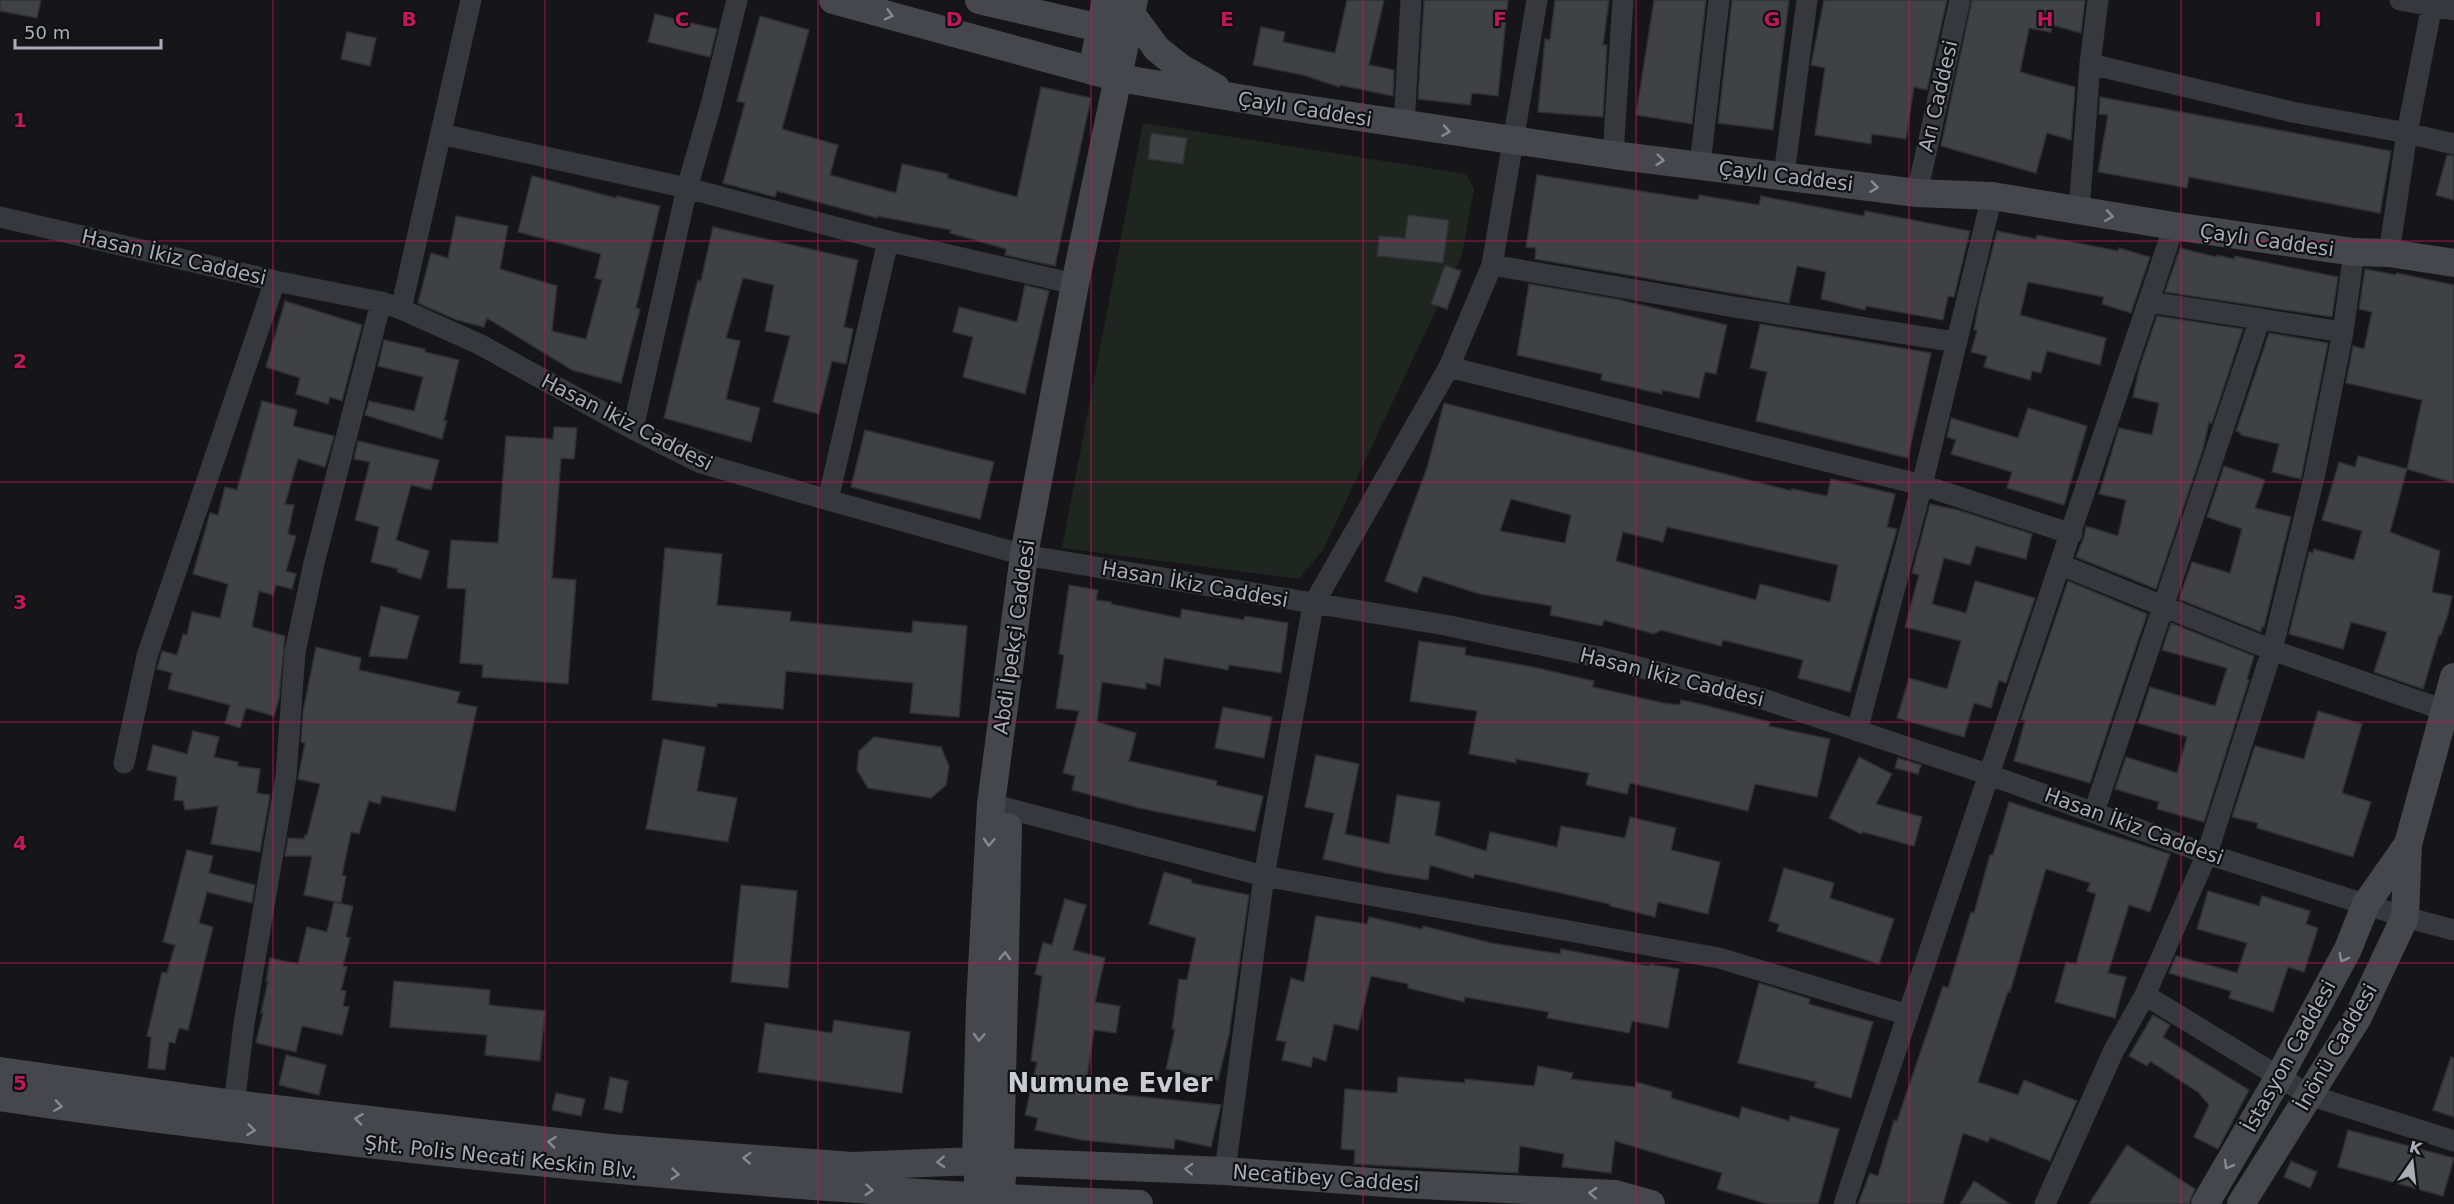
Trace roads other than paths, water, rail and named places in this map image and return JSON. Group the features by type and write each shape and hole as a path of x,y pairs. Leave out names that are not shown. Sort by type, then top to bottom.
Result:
{"street":[{"path":"401,309 471,0"},
{"path":"633,429 687,188 711,105 737,0"},
{"name":"Çaylı Caddesi","path":"833,0 1106,75 1230,97 1613,155 1917,193 1992,196 2174,226 2354,252 2389,253 2454,263"},
{"path":"979,0 1043,6 1100,28"},
{"path":"1106,0 1100,28 1106,75"},
{"path":"1404,124 1411,0"},
{"path":"1225,1171 1264,876 1313,605 1449,367 1492,265 1537,0"},
{"path":"1613,155 1623,0"},
{"path":"1700,165 1719,0"},
{"path":"1784,175 1807,0"},
{"name":"Arı Caddesi","path":"1917,193 1960,0"},
{"path":"2079,211 2090,64 2098,0"},
{"path":"2400,0 2432,3 2454,10"},
{"path":"2389,253 2407,133 2432,3"},
{"path":"1106,75 1133,7"},
{"path":"1133,7 1157,49 1181,68 1230,97"},
{"path":"2090,64 2292,112 2454,144"},
{"name":"Abdi İpekçi Caddesi","path":"988,1161 1000,806 1024,555 1075,284 1106,75"},
{"path":"441,134 687,188 888,241 1075,284"},
{"path":"1857,730 1922,485 1992,196"},
{"name":"Hasan İkiz Caddesi","path":"0,217 275,281 381,302 478,344 633,429 701,463 828,500 1024,555 1313,605 1445,625 1603,658 1763,699 1990,775 2207,854 2454,930"},
{"path":"1844,1204 2072,534 2174,226"},
{"path":"828,500 888,241"},
{"path":"2046,1204 2114,1050 2145,995 2207,854 2272,650 2314,478 2343,332 2354,252"},
{"path":"1492,265 1734,307 1956,342"},
{"path":"124,763 147,656 275,281"},
{"path":"234,1104 244,1024 286,776 295,652 314,563 381,302"},
{"path":"2149,302 2343,332"},
{"path":"2094,812 2260,318"},
{"path":"1449,367 1922,485 2072,534"},
{"path":"2061,565 2272,650 2444,710"},
{"name":"İnönü Caddesi","path":"2241,1204 2358,1017 2405,916 2408,844 2454,677"},
{"path":"1000,806 1264,876 1719,958 1908,1015"},
{"name":"İnönü Caddesi","path":"2366,904 2408,844"},
{"name":"İstasyon Caddesi","path":"2205,1204 2279,1077 2348,949 2366,904"},
{"path":"2145,995 2309,1095 2454,1141"},
{"name":"Şht. Polis Necati Keskin Blv.","path":"0,1071 234,1104 622,1149 852,1166 988,1161"},
{"name":"Şht. Polis Necati Keskin Blv.","path":"0,1097 98,1112 528,1162 993,1201"},
{"path":"988,1161 993,1201 1139,1204"},
{"name":"Necatibey Caddesi","path":"988,1161 1225,1171 1398,1184 1615,1194 1651,1204"}],"district":[{"name":"Numune Evler","path":"1110,1083"}]}
